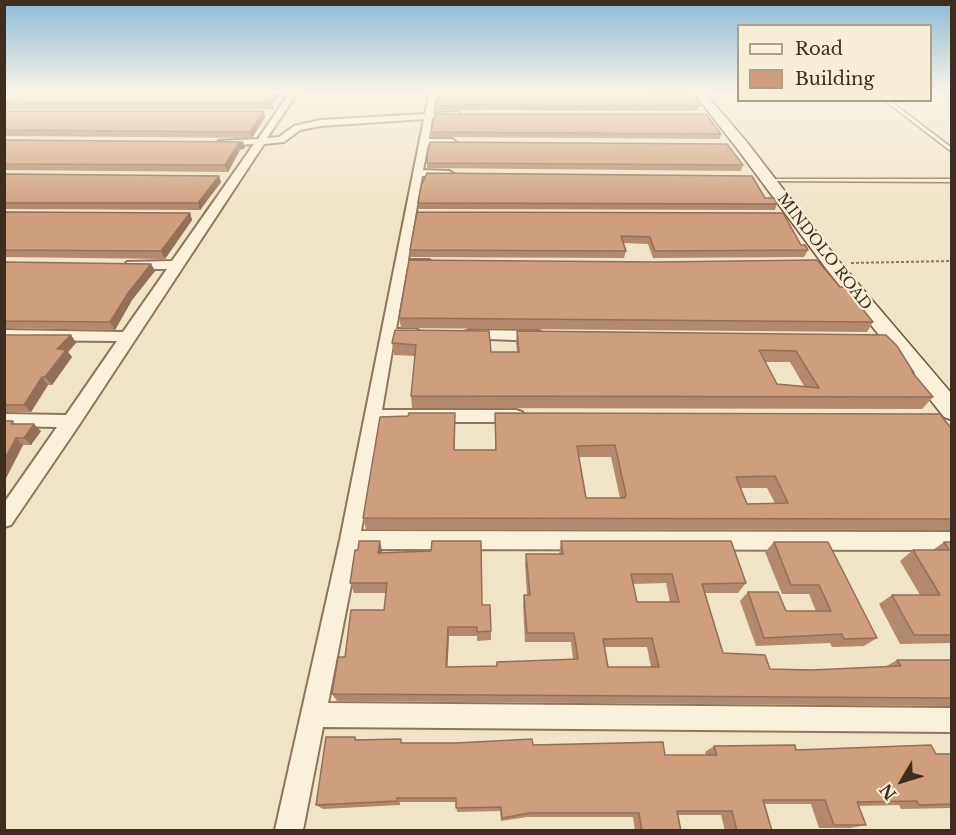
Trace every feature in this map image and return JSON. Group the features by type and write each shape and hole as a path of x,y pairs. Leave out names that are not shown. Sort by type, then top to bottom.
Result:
{"street":[{"path":"4,519 178,265 205,214 230,177 259,143 265,131"},
{"path":"213,142 259,143 281,140 293,131"},
{"path":"290,831 350,540 400,263 418,214 417,174 426,131"},
{"name":"MINDOLO ROAD","path":"724,131 825,263 894,340 948,415"},
{"path":"424,142 459,142"},
{"path":"417,174 465,174"},
{"path":"400,263 447,264"},
{"path":"120,265 178,265"},
{"path":"388,334 553,336"},
{"path":"4,335 129,337"},
{"path":"870,340 894,340"},
{"path":"372,416 537,416"},
{"path":"4,420 73,421"},
{"path":"350,540 951,541"},
{"path":"314,716 951,720"}],"lane":[{"path":"925,131 951,152"},
{"path":"761,177 951,181"}],"path":[{"path":"825,263 951,261"}],"building":[{"path":"123,131 251,131 250,132"},
{"path":"719,131 721,134 431,132"},
{"path":"4,140 243,142 238,144 225,165 4,164"},
{"path":"430,142 727,144 743,165 427,163"},
{"path":"427,173 752,176 765,198 774,198 777,204 418,203 421,186"},
{"path":"4,174 219,176 198,203 4,203"},
{"path":"4,212 190,213 161,251 4,250"},
{"path":"417,212 783,213 801,245 805,245 808,250 655,251 650,237 621,236 626,251 410,250"},
{"path":"409,260 657,262 817,260 840,287 845,287 873,322 399,318"},
{"path":"4,262 151,264 128,293 110,322 4,321"},
{"path":"395,330 489,331 491,352 519,352 517,331 886,335 897,346 914,373 912,372 933,397 411,396 416,345 392,343","holes":["759,350 796,351 819,388 777,384"]},
{"path":"4,335 71,335 57,349 66,350 45,377 42,377 24,405 4,405"},
{"path":"409,413 455,413 454,450 496,450 495,413 940,414 951,428 951,519 363,518 380,417 408,416","holes":["615,445 625,498 586,498 577,446","775,476 788,503 747,504 736,477"]},
{"path":"4,421 13,421 11,424 34,424 24,438 16,438 4,460"},
{"path":"359,541 380,541 378,553 431,551 432,541 481,541 482,605 490,605 491,631 477,632 477,627 448,627 446,667 497,666 497,662 578,659 574,633 527,633 524,595 530,595 526,554 563,554 561,541 731,541 746,583 702,584 723,653 765,655 770,669 811,670 901,666 897,660 951,660 951,698 332,694 338,657 345,657 351,610 384,610 387,583 350,583 355,550 358,550","holes":["631,574 672,574 679,602 637,602","652,638 659,667 608,667 603,639"]},
{"path":"774,542 828,542 877,638 844,639 842,634 764,638 748,592 778,592 786,611 831,611 819,585 791,585"},
{"path":"944,542 951,542 951,635 914,635 892,595 940,595 913,550 949,550"},
{"path":"326,737 355,737 355,740 401,739 401,743 532,739 533,745 663,742 665,755 717,755 714,746 795,745 796,750 931,745 936,754 951,754 951,804 919,805 917,801 857,802 866,825 834,825 825,800 763,800 772,831 737,831 732,811 677,811 681,831 642,831 639,813 530,813 502,818 501,807 456,808 456,798 397,798 397,801 316,805"}]}
